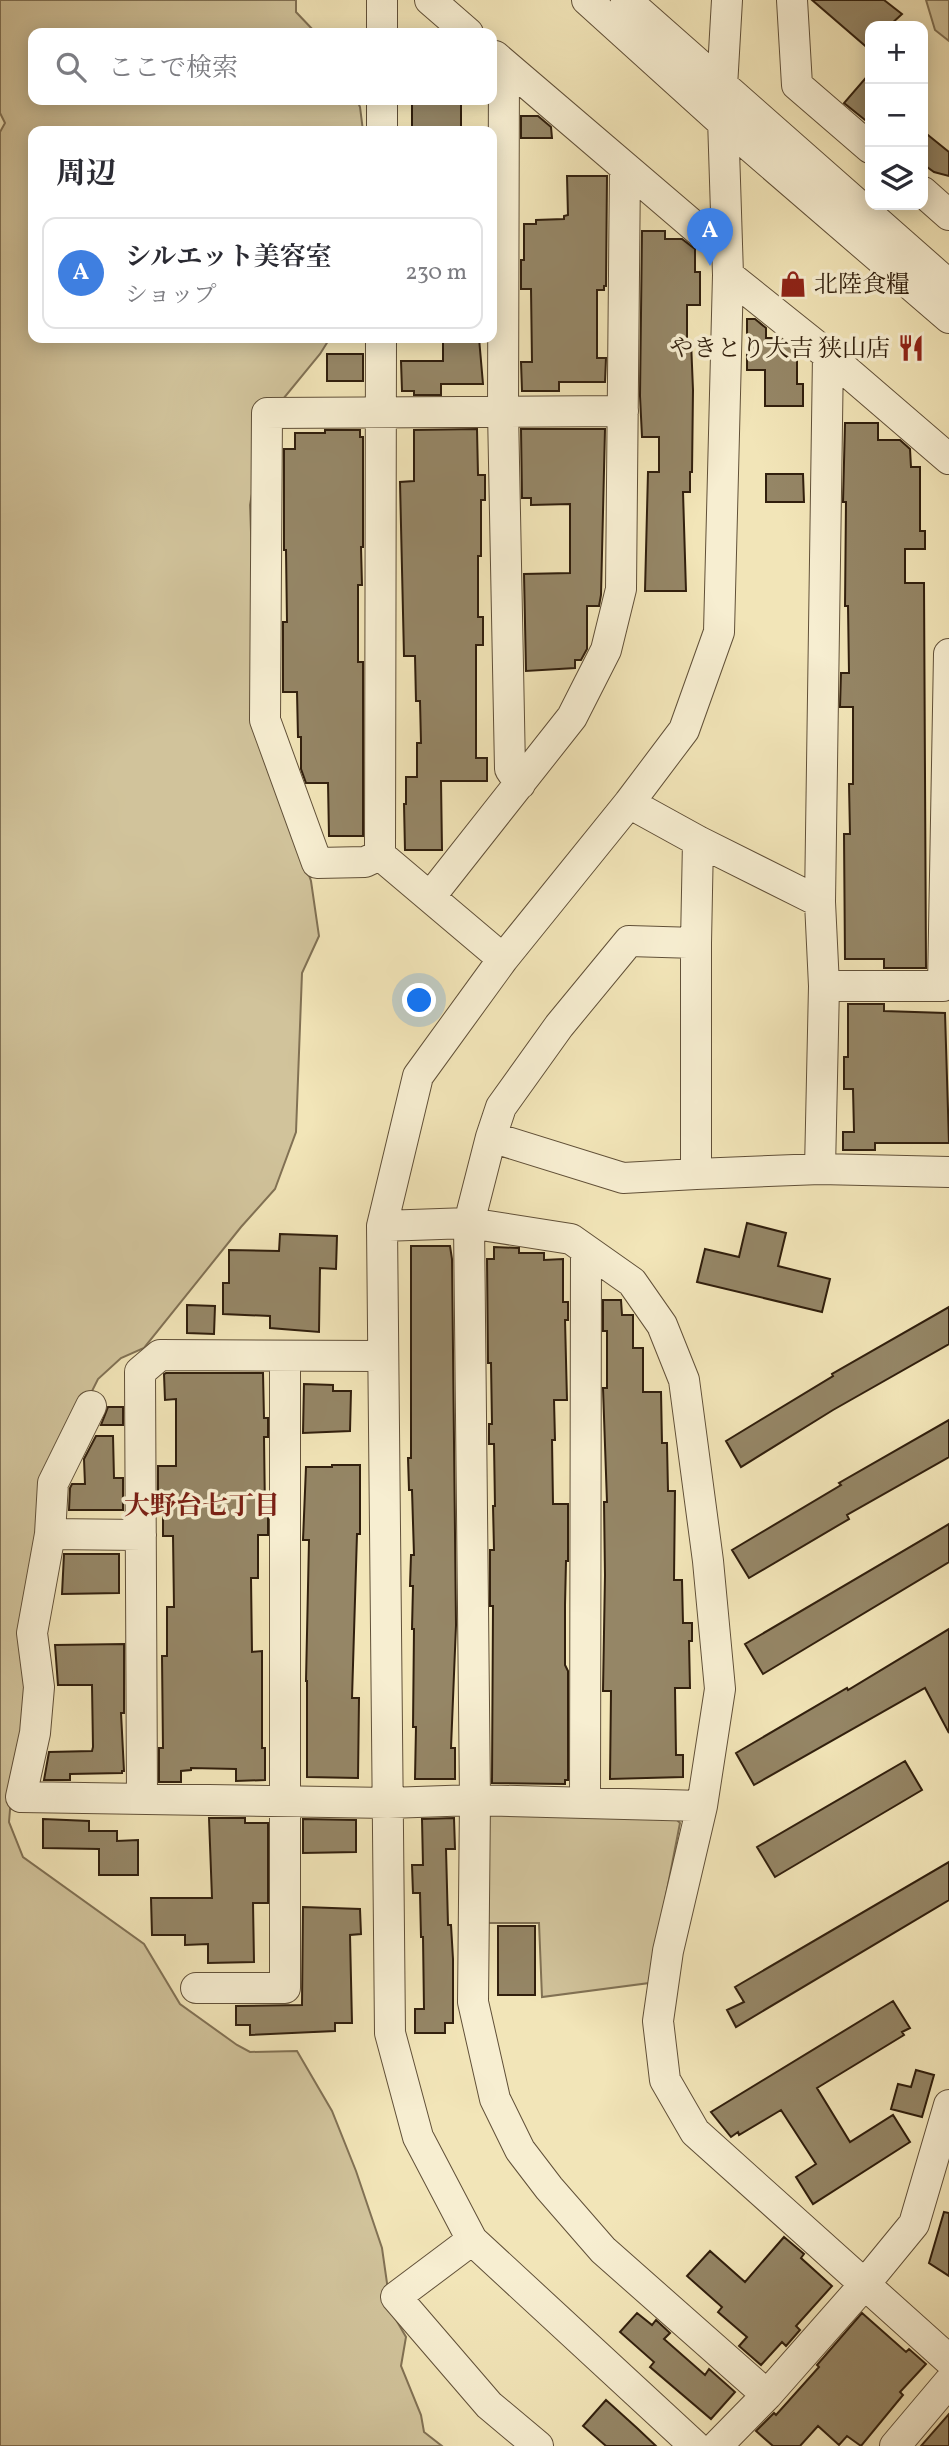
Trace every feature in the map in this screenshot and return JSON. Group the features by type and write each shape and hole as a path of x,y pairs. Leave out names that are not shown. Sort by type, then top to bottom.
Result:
{"street":[{"path":"382,0 382,28"},
{"path":"430,0 462,28"},
{"path":"587,0 724,124 949,318"},
{"path":"626,0 949,285"},
{"path":"695,2446 472,2240 418,2137 390,2033 382,1226 418,1076 503,959 629,803 684,730 719,632 728,275 722,87 727,0"},
{"path":"792,0 797,85 869,147"},
{"path":"498,59 702,233 726,240"},
{"path":"498,59 510,769 520,784"},
{"path":"382,105 382,126"},
{"path":"430,897 572,717 606,650 621,589 625,168"},
{"path":"928,196 949,215"},
{"path":"728,275 828,355 949,458"},
{"path":"380,855 381,343"},
{"path":"820,1169 824,986 820,902 828,355"},
{"path":"380,855 365,862 317,863 265,720 267,413 623,411"},
{"path":"824,986 946,986 949,654"},
{"path":"629,803 820,902"},
{"path":"696,1174 698,841"},
{"path":"380,855 503,959"},
{"path":"696,943 629,941 559,1026 501,1107 470,1223 475,1800 473,2002 495,2099 520,2150 603,2250 767,2395"},
{"path":"491,1137 623,1178 820,1169 949,1172"},
{"path":"382,1226 470,1223 571,1239 632,1282 662,1325 684,1381 708,1561 720,1689 702,1806 668,1951 658,2021 665,2080 695,2132 949,2360"},
{"path":"585,1803 586,1250"},
{"path":"142,1798 140,1371 160,1355 383,1356"},
{"path":"195,1988 285,1988 285,1357"},
{"path":"91,1406 53,1483 50,1534 32,1633 39,1687 35,1733 21,1797 388,1803 475,1800 702,1806"},
{"path":"50,1534 141,1535"},
{"path":"717,2446 767,2395 914,2224 949,2105"},
{"path":"472,2240 396,2297 489,2405 538,2446"},
{"path":"895,2446 949,2382"}],"shaded area":[{"path":"0,0 296,0 296,12 311,28 28,28 28,105 360,107 362,126 28,126 28,343 327,343 265,421 250,505 255,640 267,754 311,881 319,936 302,973 296,1132 275,1189 144,1348 121,1358 98,1379 67,1441 26,1720 14,1761 9,1822 23,1857 144,1944 180,2004 250,2052 297,2051 332,2111 356,2171 382,2248 391,2311 406,2337 401,2366 421,2415 424,2432 442,2446 0,2446 0,132 5,123 0,113"},
{"path":"926,0 949,0 949,41 935,30"},
{"path":"496,1813 675,1818 680,1823 649,1983 542,1997 539,1923 483,1923 487,1817"}],"building":[{"path":"812,0 884,0 902,14 894,21 865,21 865,46"},
{"path":"865,79 865,120 844,103"},
{"path":"412,105 461,105 461,126 412,126"},
{"path":"521,116 538,116 551,127 552,138 521,138"},
{"path":"928,135 949,152 949,176 928,168"},
{"path":"567,176 607,176 606,286 604,290 597,290 597,358 606,358 605,382 559,382 559,391 522,391 521,362 532,362 531,289 521,289 524,224 536,224 536,220 564,219 564,216 568,215"},
{"path":"642,231 665,231 665,239 682,239 695,249 695,272 700,272 700,305 687,305 687,341 691,341 693,390 692,472 690,492 683,492 686,591 645,591 648,472 659,472 659,437 642,437"},
{"path":"747,319 755,319 766,328 766,338 779,338 797,353 797,384 803,384 803,406 765,406 765,370 747,370"},
{"path":"443,343 479,343 483,384 441,384 441,395 414,395 414,391 402,391 401,361 443,361"},
{"path":"327,354 363,354 363,381 327,381"},
{"path":"845,423 878,423 878,440 900,440 910,449 911,467 920,467 920,531 925,531 925,549 905,549 905,583 924,583 926,968 884,968 884,959 845,959 844,834 850,834 849,784 853,784 853,707 840,707 841,673 849,673 848,606 845,606 846,502 843,502"},
{"path":"477,429 478,475 485,475 485,500 481,500 481,556 478,556 478,617 483,617 483,645 476,645 476,758 487,758 487,781 441,781 442,850 405,850 406,777 417,777 417,743 421,743 415,656 404,656 400,482 414,481 414,430"},
{"path":"521,429 605,429 601,595 599,606 587,606 587,649 581,660 575,660 575,668 526,671 524,574 570,573 570,504 531,505 531,498 522,498"},
{"path":"325,430 360,430 360,437 363,437 363,547 362,585 358,585 358,662 363,662 363,836 329,836 328,783 306,783 301,769 297,692 283,692 283,622 287,622 284,449 295,449 295,433 325,433"},
{"path":"766,474 803,474 804,502 766,502"},
{"path":"848,1004 884,1004 884,1011 945,1013 949,1143 875,1143 875,1150 843,1150 843,1132 854,1132 853,1089 844,1089 844,1057 848,1057"},
{"path":"747,1223 786,1233 778,1266 830,1279 822,1312 697,1282 705,1249 739,1257"},
{"path":"280,1234 337,1236 336,1269 320,1268 319,1332 270,1328 270,1316 223,1314 223,1283 229,1283 229,1250 279,1251"},
{"path":"411,1246 450,1246 452,1259 456,1625 451,1748 455,1748 455,1779 415,1779 413,1586 410,1586 411,1555 414,1555 408,1458 411,1458"},
{"path":"494,1247 519,1248 519,1253 544,1253 544,1260 563,1259 563,1302 568,1302 568,1320 565,1320 567,1400 554,1400 555,1440 552,1440 553,1504 568,1504 565,1665 568,1671 568,1780 565,1780 565,1784 492,1783 493,1606 490,1606 490,1550 494,1550 495,1506 494,1444 489,1444 489,1424 492,1424 491,1363 488,1363 487,1259 494,1259"},
{"path":"603,1300 621,1300 622,1315 633,1315 633,1348 643,1348 643,1392 661,1392 662,1443 667,1443 668,1491 675,1491 674,1580 682,1580 683,1623 692,1623 692,1641 689,1641 690,1688 675,1688 676,1755 683,1755 683,1777 610,1779 611,1691 603,1691 604,1502 607,1502 603,1388 607,1388 607,1331 603,1331"},
{"path":"187,1305 215,1306 214,1334 187,1333"},
{"path":"949,1307 949,1344 833,1410 741,1467 726,1441 833,1376 832,1374"},
{"path":"166,1373 263,1373 264,1418 268,1418 268,1437 264,1437 265,1513 268,1513 268,1535 258,1535 258,1578 251,1578 252,1652 262,1651 262,1748 265,1748 265,1780 236,1781 236,1769 191,1768 181,1771 181,1782 159,1782 159,1748 163,1748 162,1656 167,1656 167,1607 174,1607 173,1536 163,1536 163,1502 158,1502 158,1466 176,1466 176,1399 165,1400"},
{"path":"304,1384 333,1385 333,1391 351,1391 350,1431 303,1433"},
{"path":"108,1407 123,1407 123,1425 101,1425"},
{"path":"949,1420 949,1457 847,1515 849,1519 749,1578 732,1550 841,1485 839,1483"},
{"path":"96,1436 113,1436 114,1478 123,1478 123,1510 69,1510 70,1488 72,1484 85,1484 84,1459"},
{"path":"360,1465 360,1534 357,1534 352,1698 359,1698 358,1778 307,1777 309,1540 303,1540 306,1467"},
{"path":"949,1524 949,1562 763,1674 745,1644"},
{"path":"64,1554 119,1554 119,1593 62,1594"},
{"path":"949,1629 949,1733 925,1688 754,1785 736,1753"},
{"path":"124,1644 124,1713 121,1713 124,1771 70,1774 70,1780 44,1780 49,1752 92,1751 93,1747 92,1685 58,1685 55,1645"},
{"path":"905,1761 922,1790 775,1877 757,1847"},
{"path":"209,1818 245,1818 245,1823 268,1823 268,1903 253,1903 254,1962 208,1963 208,1944 185,1945 185,1935 152,1935 151,1898 212,1898"},
{"path":"454,1818 455,1849 446,1849 448,1925 451,1925 453,1959 453,2023 445,2023 445,2033 415,2033 415,2009 424,2009 423,1937 420,1893 413,1893 412,1865 423,1865 422,1819"},
{"path":"43,1819 89,1821 89,1831 117,1831 117,1841 138,1840 138,1875 99,1875 99,1849 43,1848"},
{"path":"303,1819 356,1820 356,1852 303,1853"},
{"path":"949,1862 949,1900 736,2027 727,2010 744,2002 735,1987"},
{"path":"303,1907 360,1909 361,1934 350,1935 352,2023 335,2023 335,2031 250,2035 250,2025 236,2025 236,2006 302,2005"},
{"path":"498,1926 535,1926 535,1995 498,1995"},
{"path":"893,2001 910,2028 902,2032 904,2035 817,2088 850,2142 893,2115 910,2142 813,2204 796,2177 816,2164 781,2110 731,2137 711,2112"},
{"path":"916,2070 934,2075 922,2117 891,2109 898,2084 911,2087"},
{"path":"944,2212 949,2213 949,2276 929,2263"},
{"path":"784,2237 804,2254 801,2258 832,2286 796,2326 800,2330 786,2346 782,2342 761,2365 739,2346 747,2337 718,2312 722,2307 687,2276 710,2251 745,2282"},
{"path":"637,2313 652,2325 656,2320 670,2333 664,2339 705,2375 709,2369 735,2392 711,2419 650,2367 654,2362 620,2332"},
{"path":"862,2313 906,2352 909,2349 926,2364 900,2392 903,2395 861,2446 847,2436 839,2445 818,2426 800,2446 773,2446 756,2431 774,2413 776,2415"},
{"path":"606,2400 656,2446 606,2446 583,2426"},
{"path":"949,2414 949,2446 921,2446"}],"place":[{"name":"シルエット美容室","path":"710,266"},
{"name":"北陸食糧","path":"793,284"},
{"name":"やきとり大吉 狭山店","path":"911,348"}],"district":[{"name":"大野台七丁目","path":"202,1505"}]}
